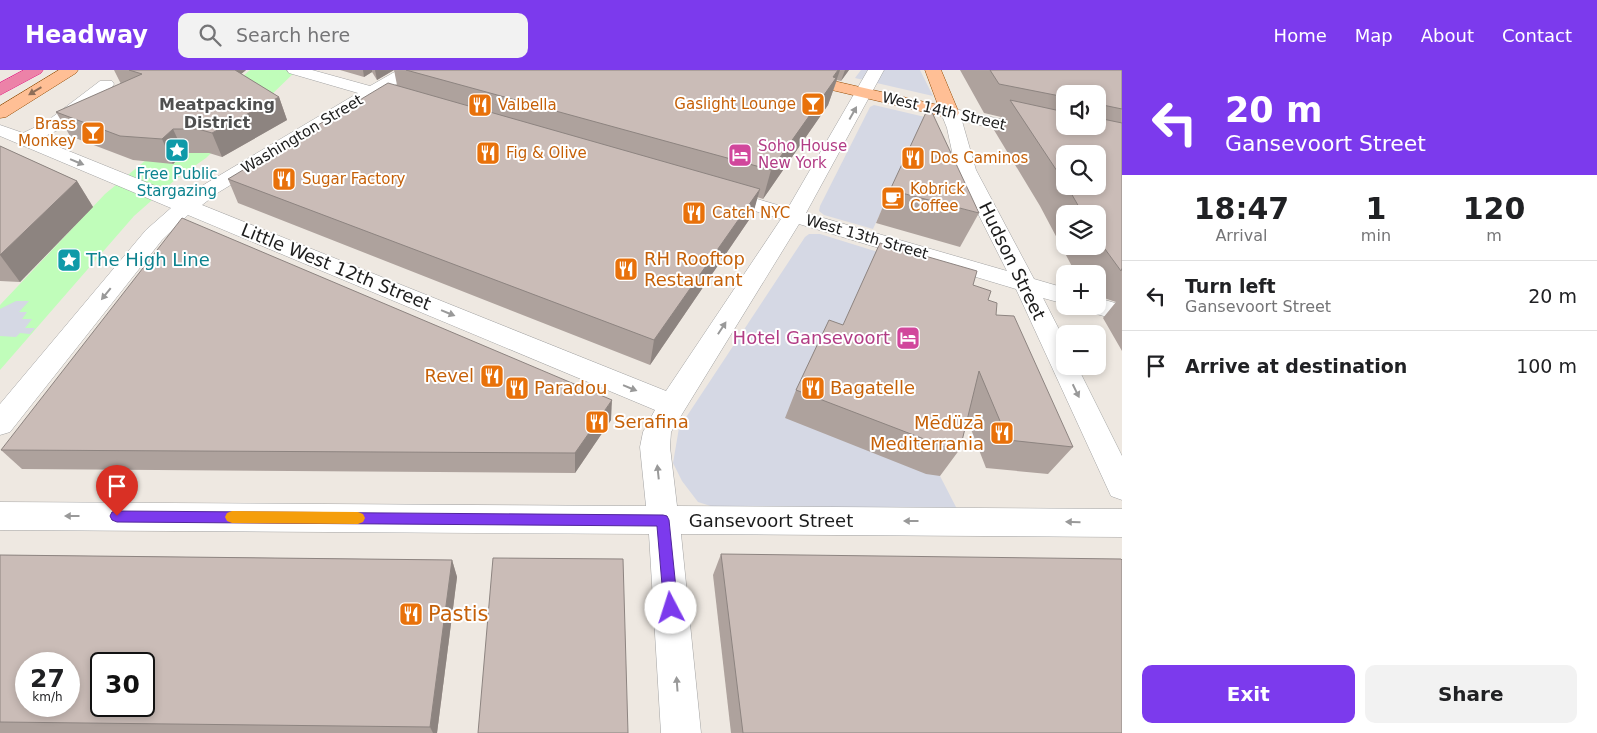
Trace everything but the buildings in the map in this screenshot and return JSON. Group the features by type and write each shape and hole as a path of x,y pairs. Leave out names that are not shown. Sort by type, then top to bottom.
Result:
{"highway":[{"path":"0,90 35,70"}],"main road":[{"path":"0,113 70,70"},
{"name":"West 14th Street","path":"766,70 950,112"},
{"path":"932,70 950,112"}],"street":[{"path":"295,70 429,109"},
{"name":"Washington Street","path":"0,424 154,235 186,206 230,176 409,70"},
{"path":"681,733 656,439 661,424 672,405 794,216 876,70"},
{"path":"22,140 52,126 110,78"},
{"name":"West 14th Street","path":"950,112 1047,134"},
{"name":"Hudson Street","path":"950,112 956,128 966,170 1025,284 1122,487"},
{"name":"Little West 12th Street","path":"0,130 672,405"},
{"name":"West 13th Street","path":"704,189 1056,293"},
{"path":"1106,308 1122,313"},
{"name":"Gansevoort Street","path":"0,516 1122,523"}],"green space":[{"name":"The High Line","path":"250,70 297,70 206,158 176,179 134,216 0,370 0,305 105,194 181,131"}],"shaded area":[{"path":"861,70 920,70 933,96 855,78"},
{"path":"874,105 925,117 873,229 824,215 819,211 870,107"},
{"path":"809,234 820,234 878,252 940,476 957,509 720,509 698,502 682,481 673,463 679,428 805,237"},
{"path":"16,301 29,301 19,312 27,312 22,319 32,319 25,328 35,328 30,334 20,333 16,337 0,336 0,309"}],"slow traffic":[{"path":"232,517 358,518"}],"place":[{"name":"Gaslight Lounge","path":"813,104"},
{"name":"Valbella","path":"480,105"},
{"name":"Brass Monkey","path":"93,133"},
{"name":"Free Public Stargazing","path":"177,150"},
{"name":"Fig & Olive","path":"488,153"},
{"name":"Soho House New York","path":"740,155"},
{"name":"Dos Caminos","path":"913,158"},
{"name":"Sugar Factory","path":"284,179"},
{"name":"Kobrick Coffee","path":"893,198"},
{"name":"Catch NYC","path":"694,213"},
{"name":"The High Line","path":"69,260"},
{"name":"RH Rooftop Restaurant","path":"626,269"},
{"name":"Hotel Gansevoort","path":"908,338"},
{"name":"Revel","path":"492,376"},
{"name":"Paradou","path":"517,388"},
{"name":"Bagatelle","path":"813,388"},
{"name":"Serafina","path":"597,422"},
{"name":"Mēdüzā Mediterrania","path":"1002,433"},
{"name":"Pastis","path":"411,614"}],"district":[{"name":"Meatpacking District","path":"217,113"}],"route":[{"path":"117,516 663,520 671,608"}]}
